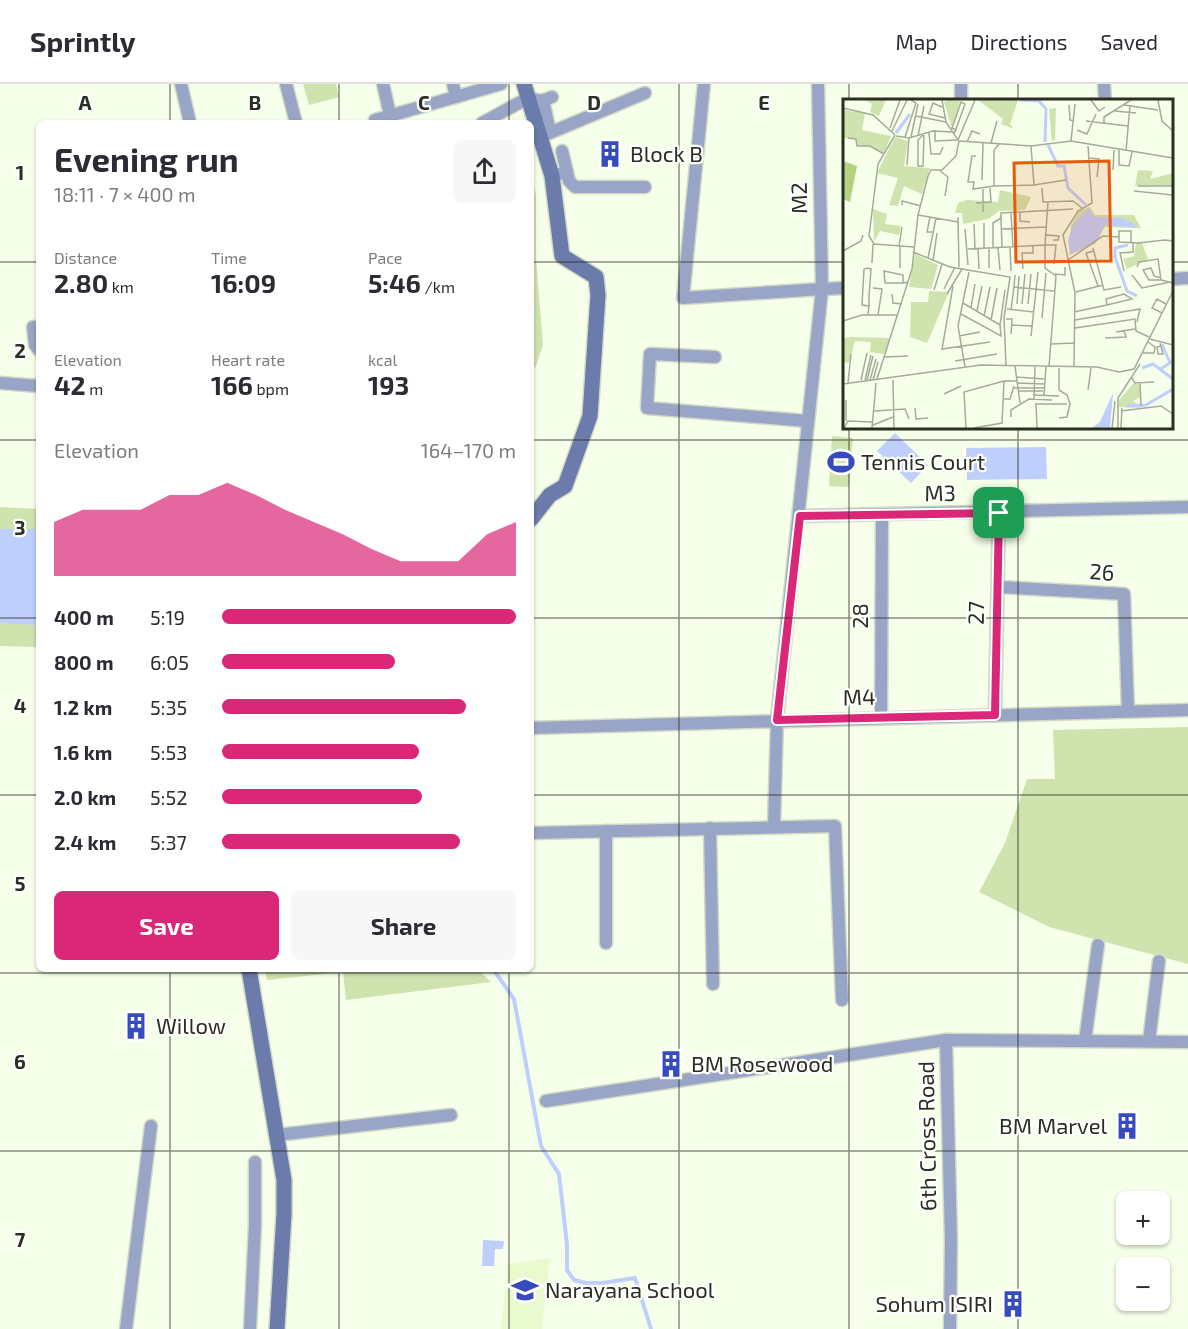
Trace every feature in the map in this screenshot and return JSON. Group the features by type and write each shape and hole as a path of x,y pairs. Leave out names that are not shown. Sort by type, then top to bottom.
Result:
{"street":[{"path":"181,84 189,120"},
{"path":"286,84 295,120"},
{"path":"383,84 390,115"},
{"path":"453,84 456,97"},
{"path":"375,120 501,84"},
{"path":"704,84 683,298 843,288"},
{"name":"M2","path":"774,827 777,720 822,289 818,84"},
{"path":"1104,84 1105,99"},
{"path":"545,134 645,93"},
{"path":"488,120 537,95 545,134 545,154 559,174 575,188 645,187"},
{"path":"534,515 550,495 565,486 591,416 597,331 596,277 562,256 559,174 564,150 545,154"},
{"path":"1173,279 1188,278"},
{"path":"33,327 36,346"},
{"path":"715,357 650,354 646,407 650,410 807,421"},
{"path":"0,383 36,386"},
{"name":"M3","path":"800,516 1188,507"},
{"name":"27","path":"995,715 999,513"},
{"name":"28","path":"881,718 882,515"},
{"name":"26","path":"998,587 1124,594 1128,711"},
{"name":"M4","path":"534,728 1188,710"},
{"path":"534,833 835,826 842,1000"},
{"path":"710,828 713,984"},
{"path":"606,831 606,943"},
{"path":"1086,1041 1098,945"},
{"path":"1149,1041 1159,961"},
{"path":"250,972 284,1180 277,1329"},
{"path":"546,1101 946,1040"},
{"name":"6th Cross Road","path":"950,1329 951,1240 946,1040 1188,1042"},
{"path":"278,1136 451,1115"},
{"path":"126,1329 151,1126"},
{"path":"250,1329 255,1225 255,1162"}],"shaded area":[{"path":"303,84 336,84 339,97 309,105"},
{"path":"534,187 536,259 543,345 534,368"},
{"name":"Tennis Court","path":"832,436 853,438 849,487 829,486"},
{"path":"0,507 36,509 36,647 0,646"},
{"path":"1188,727 1188,964 1049,927 979,892 1005,843 1027,779 1055,779 1053,730"},
{"path":"266,972 343,972 267,980"},
{"path":"343,972 480,972 491,982 346,1000"},
{"name":"Narayana School","path":"550,1258 542,1329 501,1329 508,1264"}],"water":[{"path":"895,433 928,465 911,483 877,451"},
{"path":"1046,447 1047,479 967,480 966,448"},
{"path":"0,529 36,529 36,625 0,623"},
{"path":"483,1240 504,1241 503,1249 495,1249 494,1266 482,1266"}],"waterway":[{"path":"495,972 514,999 541,1146 559,1174 567,1245 567,1270 574,1280 586,1283 635,1278 651,1329"}],"place":[{"name":"Block B","path":"610,154"},
{"name":"Tennis Court","path":"841,462"},
{"name":"Willow","path":"136,1026"},
{"name":"BM Rosewood","path":"671,1064"},
{"name":"BM Marvel","path":"1127,1126"},
{"name":"Narayana School","path":"525,1290"},
{"name":"Sohum ISIRI","path":"1013,1304"}],"route":[{"path":"999,513 995,715 777,720 800,516 999,513"}]}
